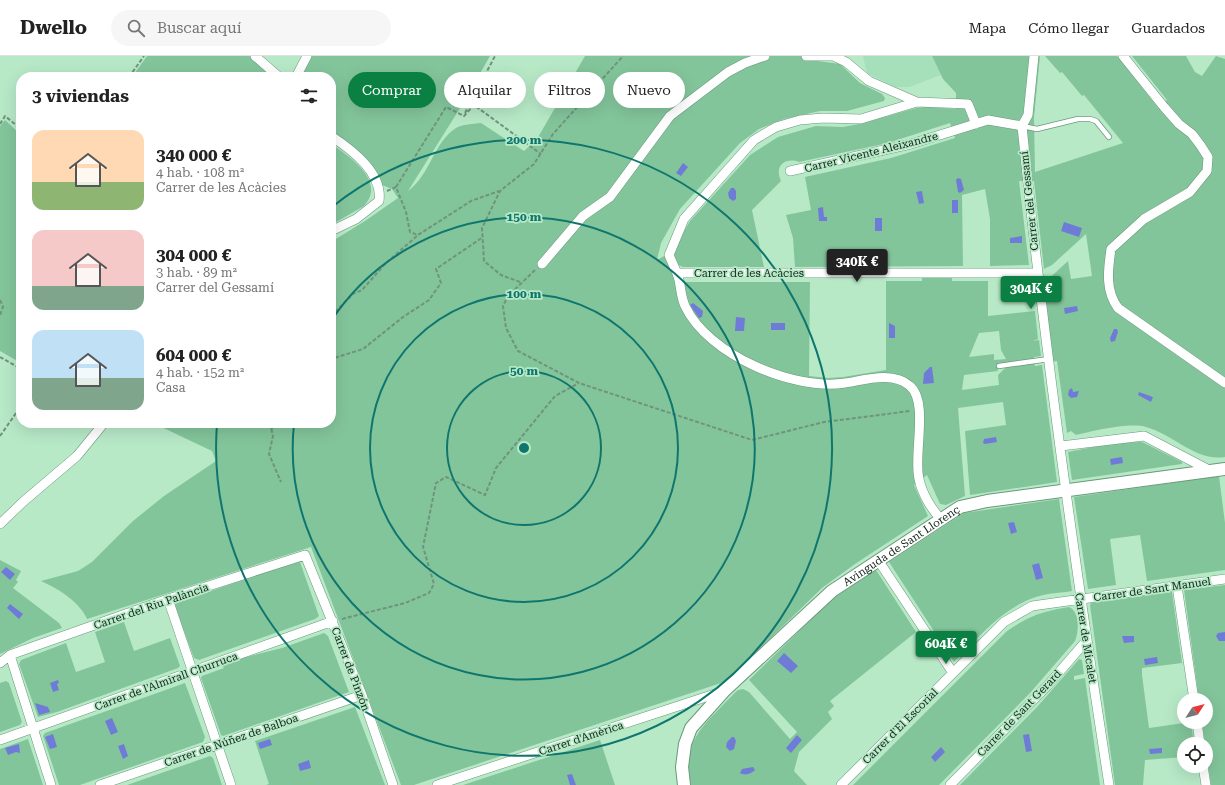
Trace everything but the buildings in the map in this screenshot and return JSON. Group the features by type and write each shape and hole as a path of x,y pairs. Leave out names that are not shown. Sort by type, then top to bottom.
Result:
{"street":[{"path":"255,56 273,72"},
{"path":"299,72 307,56"},
{"path":"542,264 583,216 610,196 670,116 728,72 765,56"},
{"path":"806,56 833,56 846,62 869,81 917,102"},
{"name":"Carrer del Gessamí","path":"1034,56 1028,115 1022,126 1036,273 1067,491"},
{"path":"1123,56 1179,124 1192,134 1208,157 1207,171 1190,192 1144,219 1111,249 1108,288 1112,300 1118,308 1225,383"},
{"path":"941,519 934,513 919,479 920,409 918,397 910,386 898,379 882,378 830,385 798,381 752,364 716,345 696,324 685,307 680,294 676,273 669,255 684,219 754,140 776,127 800,120 823,118 861,119 917,102 968,104 976,124"},
{"name":"Carrer Vicente Aleixandre","path":"790,171 911,144 988,120 1022,126"},
{"path":"336,140 345,146 370,171 378,183 380,193 379,201 356,219 336,229"},
{"name":"Carrer de les Acàcies","path":"676,273 1036,273"},
{"path":"0,524 24,501 77,456 100,428"},
{"path":"1061,446 1144,436 1209,470"},
{"name":"Avinguda de Sant Llorenç","path":"684,785 682,767 685,744 690,728 725,690 832,591 960,507 973,503 1225,468"},
{"name":"Carrer de Micalet","path":"1067,491 1080,600 1109,785"},
{"name":"Carrer del Riu Palància","path":"0,663 10,655 168,599 305,555"},
{"name":"Carrer de Pinzón","path":"305,555 362,695 393,785"},
{"path":"878,560 952,673"},
{"name":"Carrer de Sant Manuel","path":"1080,600 1225,579"},
{"path":"1177,586 1193,693"},
{"path":"168,599 231,785"},
{"name":"Carrer d'El Escorial","path":"841,785 1004,622 1032,606 1080,600"},
{"name":"Carrer de l'Almirall Churruca","path":"0,740 333,621"},
{"name":"Carrer de Sant Gerard","path":"950,785 1048,685 1087,640"},
{"path":"10,655 51,785"},
{"name":"Carrer d'Amèrica","path":"436,785 725,690"},
{"name":"Carrer de Núñez de Balboa","path":"100,785 362,695"},
{"path":"1204,773 1206,785"}],"lane":[{"path":"1022,126 1038,129 1078,120 1090,119 1096,121 1109,137"},
{"path":"999,366 1049,359"}],"path":[{"path":"132,72 144,56"},
{"path":"464,116 495,56"},
{"path":"336,311 353,294 362,290 386,263 418,235 471,201 500,190 534,164 553,134 623,56"},
{"path":"464,116 474,105 541,154"},
{"path":"380,193 396,187 446,107 464,116"},
{"path":"0,124 5,116 16,125"},
{"path":"396,187 406,212 410,232 418,235"},
{"path":"500,190 482,228 484,260 501,275 520,282"},
{"path":"336,357 363,349 403,317 429,300 441,283 436,269 483,237"},
{"path":"542,264 520,282 508,296 503,306 506,328 518,351 579,383 752,440 824,422 920,409"},
{"path":"0,300 3,307 0,315"},
{"path":"0,358 16,366"},
{"path":"342,619 405,603 429,593 434,584 423,547 436,483 446,477 485,495 496,468 555,396 579,383"},
{"path":"0,436 16,413"},
{"path":"271,429 273,436 269,454 282,482"}],"shaded area":[{"path":"147,56 251,56 267,72 136,72"},
{"path":"311,56 490,56 481,72 444,72 444,108 460,108 408,191 422,176 448,134 456,128 481,123 524,151 537,139 555,108 605,108 605,72 576,72 585,56 820,56 818,61 840,64 860,83 882,94 885,98 884,101 847,111 820,111 784,119 759,129 740,143 680,209 661,243 657,260 666,255 677,285 683,285 686,282 810,282 809,376 828,378 886,370 886,281 922,281 922,278 952,278 952,281 988,281 988,316 1035,311 1038,339 1033,341 1039,340 1041,356 1034,357 1034,359 1017,361 1017,363 997,365 998,371 964,375 962,390 999,385 998,375 1007,366 1034,363 1035,366 1042,365 1057,482 970,495 965,431 1006,425 1003,402 958,408 965,496 946,505 940,504 927,475 914,485 928,516 855,564 822,588 739,669 721,683 414,785 401,785 311,547 87,619 74,601 41,581 78,571 92,562 133,521 164,496 216,461 212,451 164,428 336,428 336,239 398,198 392,189 382,185 378,177 336,137 336,72 303,72","holes":["999,331 1001,350 1006,359 994,360 994,354 969,357 979,333"]},
{"path":"863,56 932,56 941,75 909,87 895,87 867,73"},
{"path":"932,56 1040,56 1034,118 1035,172 1123,143 1084,95 1082,96 1062,72 1060,73 1045,56 1117,56 1158,108 1167,100 1132,56 1186,56 1195,72 1202,76 1216,56 1225,59 1225,457 1214,457 1194,452 1166,435 1146,427 1131,426 1111,428 1076,435 1071,431 1067,433 1057,361 1051,362 1043,284 1068,261 1071,279 1092,276 1086,234 1052,265 1044,269 1034,181 1019,181 1029,265 990,266 990,219 985,189 962,195 963,266 795,267 793,238 786,215 811,210 805,177 891,158 955,138 950,123 888,143 799,162 789,161 782,164 779,171 781,181 752,210 764,267 683,267 676,264 673,256 680,238 690,221 750,155 778,137 816,126 843,127 864,123 916,108 927,107 956,109 956,93 943,79"},
{"path":"5,120 16,130 16,360 0,351 0,126"},
{"path":"336,147 355,162 363,170 368,179 371,187 370,197 364,206 336,222"},
{"path":"1142,442 1182,462 1182,464 1072,480 1068,452 1114,443"},
{"path":"1219,476 1225,523 1225,570 1147,581 1140,535 1110,539 1116,585 1088,589 1074,497"},
{"path":"1059,499 1072,591 1040,596 1012,608 991,625 954,662 889,562 964,513"},
{"path":"0,560 21,571 16,580 18,582 13,588 59,623 62,628 33,638 0,654"},
{"path":"297,561 300,562 319,616 315,619 199,660 194,658 174,604"},
{"path":"876,570 916,632 830,701 834,706 828,712 832,719 799,752 794,771 807,785 691,785 689,762 693,743 703,727 738,690 743,689 749,692 790,739 797,732 749,680 832,599"},
{"path":"1225,585 1225,785 1211,785 1209,773 1213,773 1213,737 1204,737 1203,729 1213,729 1213,693 1198,693 1184,590"},
{"path":"1172,592 1182,663 1142,668 1149,728 1177,724 1177,729 1192,729 1193,737 1177,737 1177,758 1145,760 1143,785 1115,785 1090,605 1091,603"},
{"path":"1069,607 1073,609 1078,622 1075,641 1030,693 939,785 853,785 1007,631 1036,615"},
{"path":"124,622 134,651 170,638 180,666 57,712 38,717 19,664 21,660 66,643 76,672 105,662 95,632"},
{"path":"324,633 328,636 349,692 223,736 221,735 201,678 202,676 224,668 220,663 244,655 246,657 282,648"},
{"path":"1079,659 1082,660 1084,674 1074,676 1074,680 1085,678 1100,785 960,785 1038,706"},
{"path":"6,681 9,683 22,722 20,725 0,732 0,683"},
{"path":"185,683 205,737 203,742 80,785 59,785 43,736 45,733"},
{"path":"355,707 385,785 266,785 269,784 255,741"},
{"path":"28,739 43,785 0,785 0,749"},
{"path":"600,740 615,785 463,785"},
{"path":"210,756 213,758 222,785 127,785"}],"water":[{"path":"683,163 688,167 681,176 676,173"},
{"path":"958,178 961,179 964,190 960,193 958,192 956,180"},
{"path":"731,188 734,188 736,191 736,199 733,201 729,198 728,193"},
{"path":"922,191 924,203 919,204 916,192"},
{"path":"952,200 958,200 958,213 952,213"},
{"path":"823,207 824,217 827,217 827,221 819,221 818,208"},
{"path":"875,218 882,218 882,231 875,231"},
{"path":"1064,222 1082,228 1079,237 1061,231"},
{"path":"1022,236 1022,243 1010,243 1010,238"},
{"path":"693,303 703,311 702,317 699,318 690,305"},
{"path":"1077,306 1078,311 1065,314 1064,308"},
{"path":"736,317 745,318 744,331 735,331"},
{"path":"771,323 785,323 785,330 771,330"},
{"path":"889,323 895,326 895,338 889,338"},
{"path":"1114,329 1117,329 1118,332 1115,341 1111,342 1110,338"},
{"path":"932,367 934,383 923,384 924,373"},
{"path":"1072,388 1073,392 1079,391 1077,397 1071,398 1068,395 1069,390"},
{"path":"1139,392 1153,397 1151,402 1138,395"},
{"path":"996,437 997,442 983,443 984,439"},
{"path":"1122,457 1123,463 1111,465 1110,459"},
{"path":"1014,522 1017,532 1011,534 1008,523"},
{"path":"1039,563 1043,578 1036,580 1032,565"},
{"path":"6,567 15,574 10,580 1,572"},
{"path":"10,604 23,614 19,619 7,608"},
{"path":"1225,632 1225,641 1219,641 1216,636 1218,633"},
{"path":"1122,636 1134,636 1134,642 1124,643"},
{"path":"784,653 798,666 791,673 777,661"},
{"path":"1157,657 1158,663 1145,665 1144,659"},
{"path":"58,680 59,683 57,684 59,690 53,692 50,683"},
{"path":"35,703 48,707 50,712 39,715"},
{"path":"112,718 118,732 111,735 105,721"},
{"path":"53,734 57,747 50,749 45,737"},
{"path":"1029,734 1032,751 1026,752 1023,735"},
{"path":"797,735 802,740 791,753 786,748"},
{"path":"734,737 736,741 734,749 730,751 726,747 727,742"},
{"path":"270,739 272,745 260,749 258,743"},
{"path":"19,744 20,753 16,752 8,755 5,748"},
{"path":"124,744 128,756 123,759 118,746"},
{"path":"941,747 945,752 935,762 931,757"},
{"path":"1162,748 1162,753 1150,754 1149,749"},
{"path":"309,760 311,768 300,771 298,764"},
{"path":"753,767 755,770 750,773 740,773 742,769"},
{"path":"572,774 576,785 570,785 567,775"}]}
